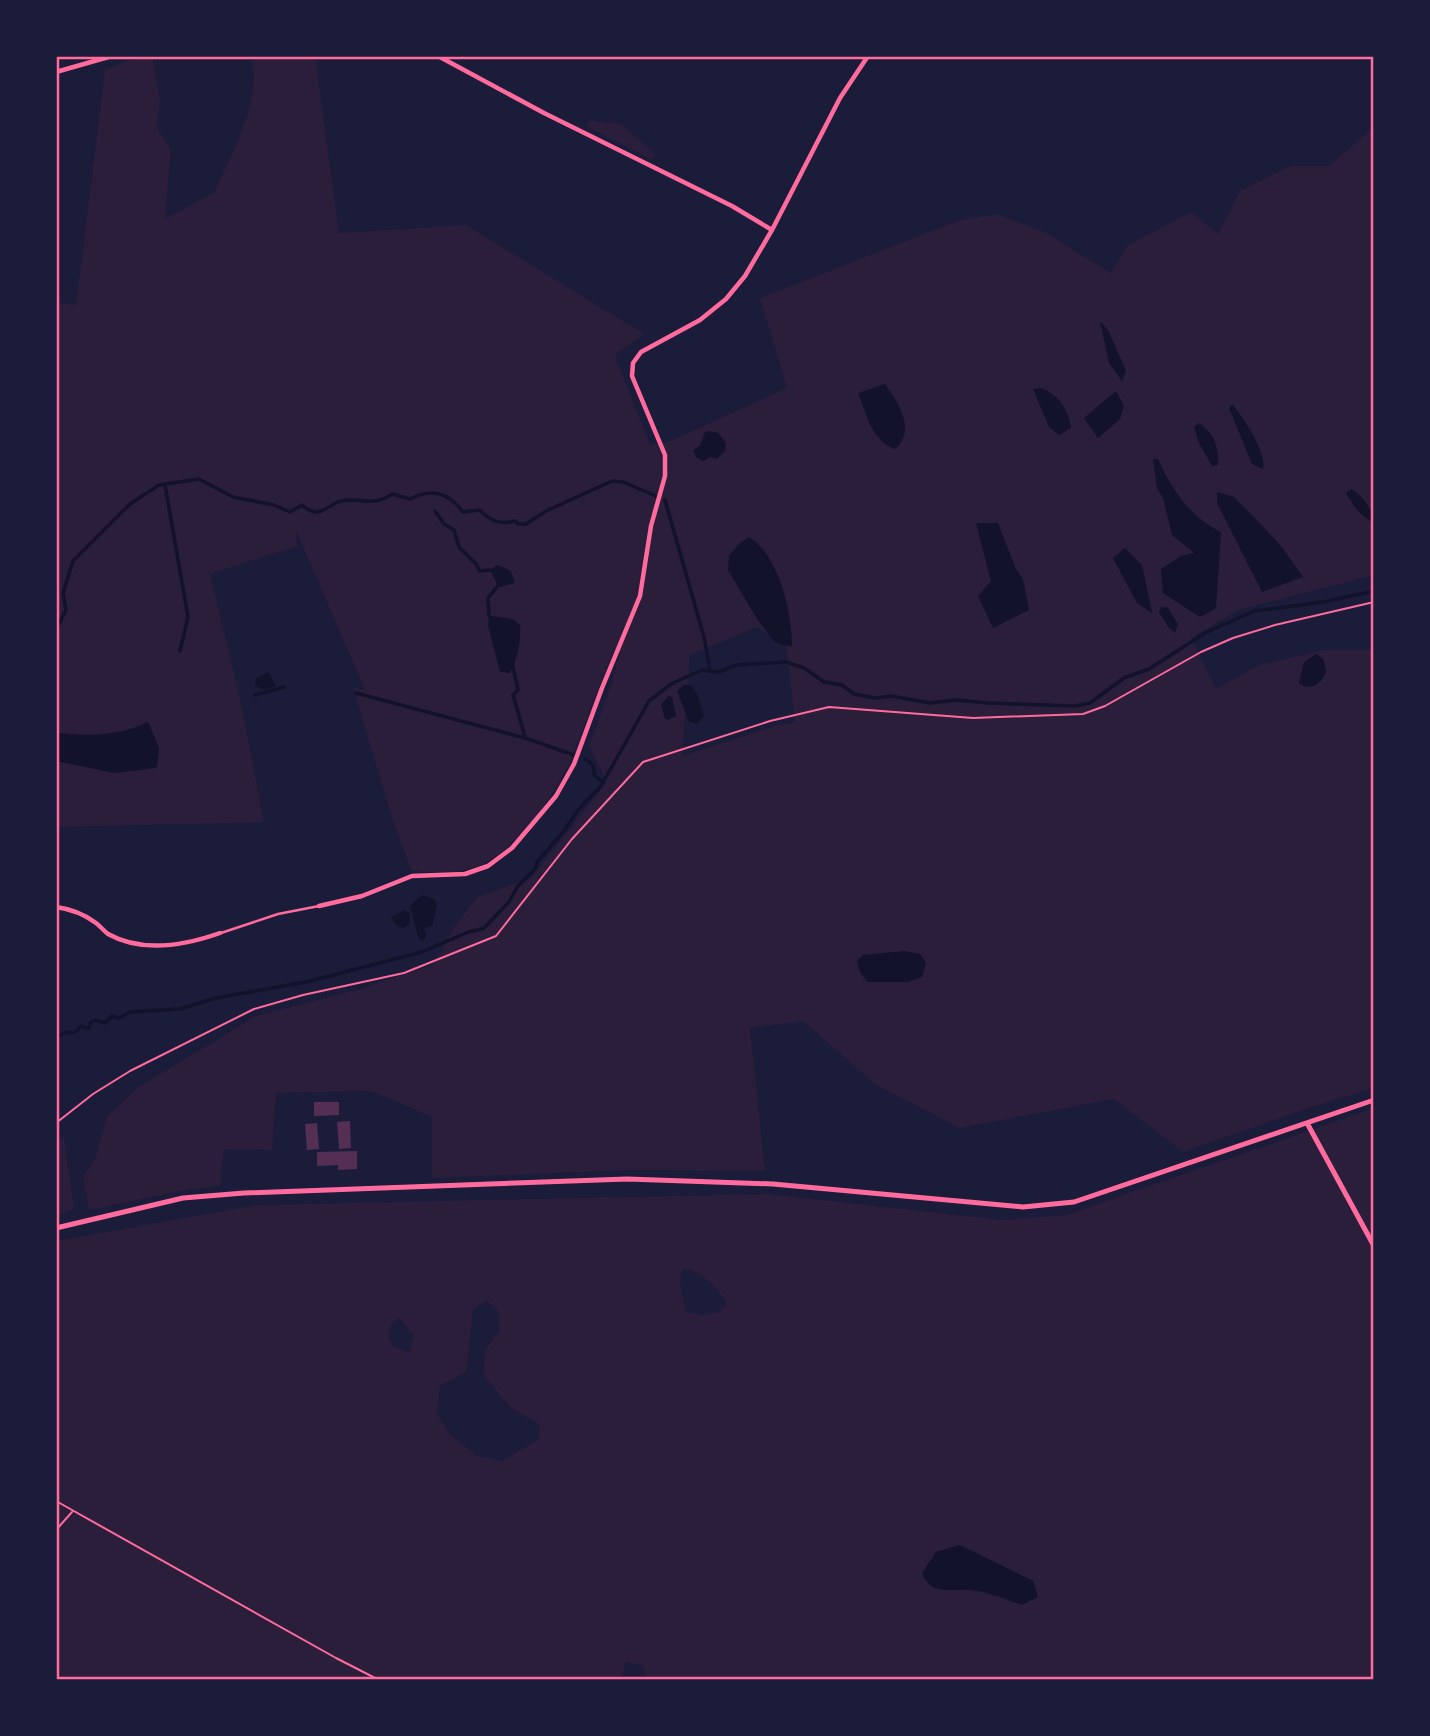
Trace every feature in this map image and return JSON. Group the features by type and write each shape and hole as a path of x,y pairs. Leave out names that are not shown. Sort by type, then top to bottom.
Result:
{"street":[{"path":"56,72 112,56"},
{"path":"438,56 544,113 732,206 772,230"},
{"path":"319,906 362,896 412,876 465,874 488,866 512,848 556,796 574,764 640,596 651,526 665,476 666,455 632,376 633,363 641,352 700,320 726,299 757,258 840,98 868,56"},
{"path":"56,907 70,909 88,917 108,933 131,942 160,946 197,941 220,933"},
{"path":"56,1228 195,1197 627,1179 773,1184 1023,1207 1074,1202 1374,1100"},
{"path":"1307,1123 1374,1246"}],"lane":[{"path":"220,933 278,914 319,906"}],"path":[{"path":"56,1124 93,1094 130,1071 254,1009 303,995 404,973 496,936 572,839 643,762 770,721 829,707 973,718 1083,714 1105,706 1201,652 1233,638 1275,625 1374,602"},
{"path":"56,1501 379,1680"},
{"path":"56,1530 73,1511"}],"shaded area":[{"path":"139,56 152,56 160,99 157,128 171,150 165,219 215,192 244,126 249,108 254,73 251,56 315,56 339,233 466,225 644,334 615,355 650,445 670,441 787,388 760,298 960,220 997,214 1046,233 1111,273 1128,245 1191,212 1218,234 1240,191 1290,166 1329,166 1374,127 1374,575 1238,610 1191,638 1216,689 1259,665 1323,650 1374,650 1374,1088 1183,1152 1114,1099 960,1128 876,1085 803,1021 750,1028 765,1171 630,1170 432,1178 432,1117 371,1091 276,1093 272,1150 224,1149 220,1186 185,1190 89,1210 83,1176 94,1162 107,1117 137,1088 256,1016 360,989 433,965 455,926 477,897 531,878 607,782 589,746 612,683 620,652 612,650 614,651 562,778 520,834 496,856 475,867 448,872 411,870 391,815 353,687 365,690 296,530 297,546 210,574 240,698 264,822 58,827 56,854 56,761 115,773 157,766 159,748 148,722 103,734 56,733 56,303 76,305 105,70","holes":["757,627 786,645 795,722 682,756 690,655"]},
{"path":"589,121 621,124 654,153 652,160 586,126"},
{"path":"1100,321 1108,330 1126,371 1122,381 1109,363"},
{"path":"885,384 900,408 905,425 905,433 895,449 880,440 875,433 858,393"},
{"path":"1041,388 1062,404 1068,415 1071,428 1059,435 1049,427 1033,389"},
{"path":"1116,391 1124,406 1120,419 1098,438 1084,418"},
{"path":"1232,404 1258,444 1263,469 1252,464 1229,408"},
{"path":"1199,423 1214,441 1218,452 1218,465 1212,466 1199,443 1194,427"},
{"path":"705,432 718,433 726,443 725,451 717,459 710,457 703,461 696,457 693,450 700,446"},
{"path":"1153,459 1158,459 1183,502 1200,519 1221,532 1216,608 1200,617 1163,593 1161,569 1181,556 1194,553 1172,535 1163,498 1157,488"},
{"path":"1351,489 1367,504 1374,523 1352,503 1346,493"},
{"path":"1217,492 1234,497 1281,546 1303,577 1262,592 1217,503"},
{"path":"976,523 998,523 1016,569 1023,579 1029,610 993,628 978,596 991,581"},
{"path":"749,537 768,557 782,586 790,618 792,646 774,641 757,619 728,570 729,556"},
{"path":"1125,548 1142,565 1152,613 1137,603 1113,558"},
{"path":"497,565 511,571 515,583 496,588 496,581 490,570"},
{"path":"1161,607 1168,608 1178,624 1175,633 1159,612"},
{"path":"492,616 513,619 520,625 518,649 510,673 500,672 488,625"},
{"path":"1316,654 1323,660 1326,671 1324,676 1311,687 1303,686 1299,683 1304,662"},
{"path":"268,672 276,686 265,689 255,685 256,679"},
{"path":"683,685 691,685 697,694 704,716 697,724 689,722 677,691"},
{"path":"669,696 672,697 676,716 668,720 665,719 661,704"},
{"path":"148,722 159,748 155,768 115,773 56,761 56,733 103,734"},
{"path":"422,895 435,900 437,906 432,926 424,928 426,936 422,941 418,937 410,906"},
{"path":"405,910 410,914 409,925 403,928 397,926 391,917"},
{"path":"904,951 920,954 926,963 922,977 908,982 867,982 860,972 857,961 863,955"},
{"path":"1374,1108 1374,1680 647,1680 642,1665 626,1662 621,1680 56,1680 56,1241 256,1205 767,1194 1003,1220 1066,1215","holes":["683,1269 696,1272 708,1281 727,1303 720,1312 702,1315 687,1312 681,1280","486,1300 498,1311 500,1330 485,1350 484,1376 511,1408 540,1425 539,1439 502,1461 477,1456 450,1434 437,1414 440,1386 466,1372 473,1311","399,1318 414,1336 409,1353 393,1346 388,1335 392,1323","1018,1574 1033,1580 994,1596 972,1590"]},
{"path":"64,1138 74,1209 56,1216 56,1142"},
{"path":"960,1545 1033,1581 1038,1597 1022,1605 985,1592 944,1590 931,1586 922,1573 936,1552"}],"building":[{"path":"314,1102 339,1102 339,1115 314,1116"},
{"path":"350,1121 351,1148 339,1149 337,1122"},
{"path":"317,1123 319,1149 307,1150 305,1124"},
{"path":"357,1151 357,1169 338,1170 338,1165 317,1166 317,1152"}],"waterway":[{"path":"56,630 66,610 63,593 73,561 130,504 159,485 199,479 233,497 274,505 290,512 302,505 317,512 345,500 377,501 393,494 410,499 432,493 445,496 463,512 479,510 496,521 515,521 518,524 526,524 546,511 612,481 623,482 656,496"},
{"path":"165,485 188,617 180,651"},
{"path":"665,500 704,637 710,670"},
{"path":"435,511 444,524 454,530 459,547 477,565 479,571 490,570"},
{"path":"492,620 488,598 496,588"},
{"path":"56,1038 66,1032 75,1032 81,1026 89,1029 91,1022 96,1020 105,1023 112,1016 119,1018 130,1012 180,1009 216,998 306,982 422,952 484,928 509,902 517,887 536,868 537,862 579,809 601,786 649,701 671,684 702,670 718,672 737,665 786,662 804,668 824,682 842,685 854,694 875,698 891,696 930,703 957,700 1075,706 1090,703 1124,678 1149,669 1205,633 1254,611 1323,602 1374,591"},
{"path":"512,662 518,690 513,695 525,737"},
{"path":"255,695 284,687"},
{"path":"356,693 525,738 574,755"},
{"path":"585,759 592,765 594,775 603,782"}]}
